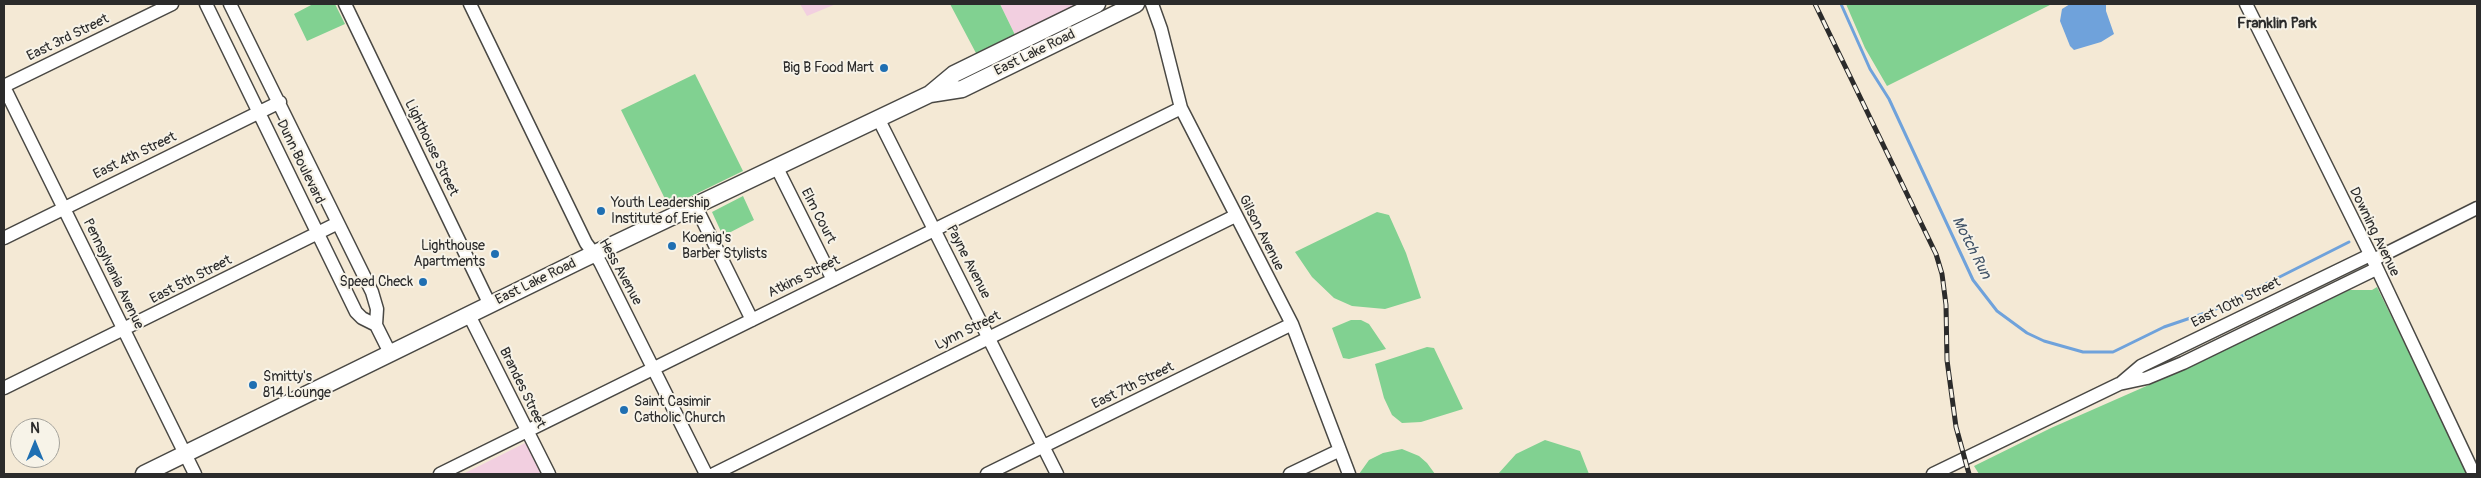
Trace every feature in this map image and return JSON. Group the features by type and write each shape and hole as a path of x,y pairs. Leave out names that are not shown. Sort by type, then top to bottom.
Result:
{"main road":[{"name":"East Lake Road","path":"144,474 594,253 930,94 954,74 1097,4"},
{"name":"East Lake Road","path":"930,94 962,89 1136,4"}],"street":[{"name":"East 3rd Street","path":"4,87 172,4"},
{"name":"Dunn Boulevard","path":"206,4 356,312 362,318 376,325"},
{"name":"Dunn Boulevard","path":"230,4 280,102 376,301 376,325 390,353"},
{"name":"Lighthouse Street","path":"345,4 490,304"},
{"name":"Hess Avenue","path":"470,4 586,243 594,253 706,474"},
{"name":"Gilson Avenue","path":"1152,4 1162,29 1180,108 1292,324 1338,451 1349,474"},
{"name":"Downing Avenue","path":"2246,4 2373,261 2474,474"},
{"name":"Pennsylvania Avenue","path":"4,87 195,474"},
{"name":"East 4th Street","path":"4,238 280,102"},
{"name":"Atkins Street","path":"440,474 1180,108"},
{"name":"Payne Avenue","path":"878,118 1058,474"},
{"name":"Elm Court","path":"776,166 833,280"},
{"path":"695,205 752,320"},
{"path":"1933,474 2119,384 2146,378 2184,363 2373,261 2477,208"},
{"name":"Lynn Street","path":"714,474 1235,216"},
{"name":"East 5th Street","path":"4,388 338,223"},
{"name":"Brandes Street","path":"469,315 549,474"},
{"name":"East 7th Street","path":"987,474 1292,324"},
{"path":"1290,474 1338,451"}],"shaded area":[{"path":"800,4 836,4 807,16"},
{"path":"1000,4 1081,4 1016,37"},
{"path":"525,443 529,444 544,474 463,474"}],"green space":[{"path":"313,4 335,4 345,24 307,41 294,14"},
{"path":"950,4 1000,4 1016,37 977,55"},
{"path":"1846,4 2052,4 1887,86 1865,48"},
{"path":"695,74 743,171 669,207 621,110"},
{"path":"743,196 754,220 723,236 712,212"},
{"path":"1377,212 1389,215 1406,253 1421,298 1385,309 1352,306 1334,298 1312,277 1295,252"},
{"path":"2377,287 2469,474 1979,474 1974,466 2051,428 2176,373 2349,290 2372,290"},
{"path":"1351,320 1361,320 1369,324 1386,349 1349,359 1343,358 1332,328"},
{"path":"1427,347 1434,348 1463,409 1421,422 1402,423 1392,415 1384,398 1375,364"},
{"path":"1545,440 1580,451 1589,474 1498,474 1516,454"},
{"path":"1402,449 1419,456 1435,474 1359,474 1369,460 1383,453"}],"water":[{"path":"2070,4 2108,4 2106,5 2106,11 2114,34 2101,42 2074,50 2070,46 2060,21 2062,9"}],"waterway":[{"name":"Motch Run","path":"1841,4 1870,69 1889,99 1973,280 1997,311 2027,333 2044,341 2083,352 2113,352 2164,327 2214,310 2349,242"}],"railway":[{"path":"1815,4 1936,254 1942,274 1946,305 1947,360 1956,427 1969,474"}],"place":[{"name":"Big B Food Mart","path":"884,68"},
{"name":"Youth Leadership Institute of Erie","path":"601,211"},
{"name":"Koenig's Barber Stylists","path":"672,246"},
{"name":"Lighthouse Apartments","path":"495,254"},
{"name":"Speed Check","path":"423,282"},
{"name":"Smitty's 814 Lounge","path":"253,385"},
{"name":"Saint Casimir Catholic Church","path":"624,410"}],"district":[{"name":"Franklin Park","path":"2277,24"}]}
